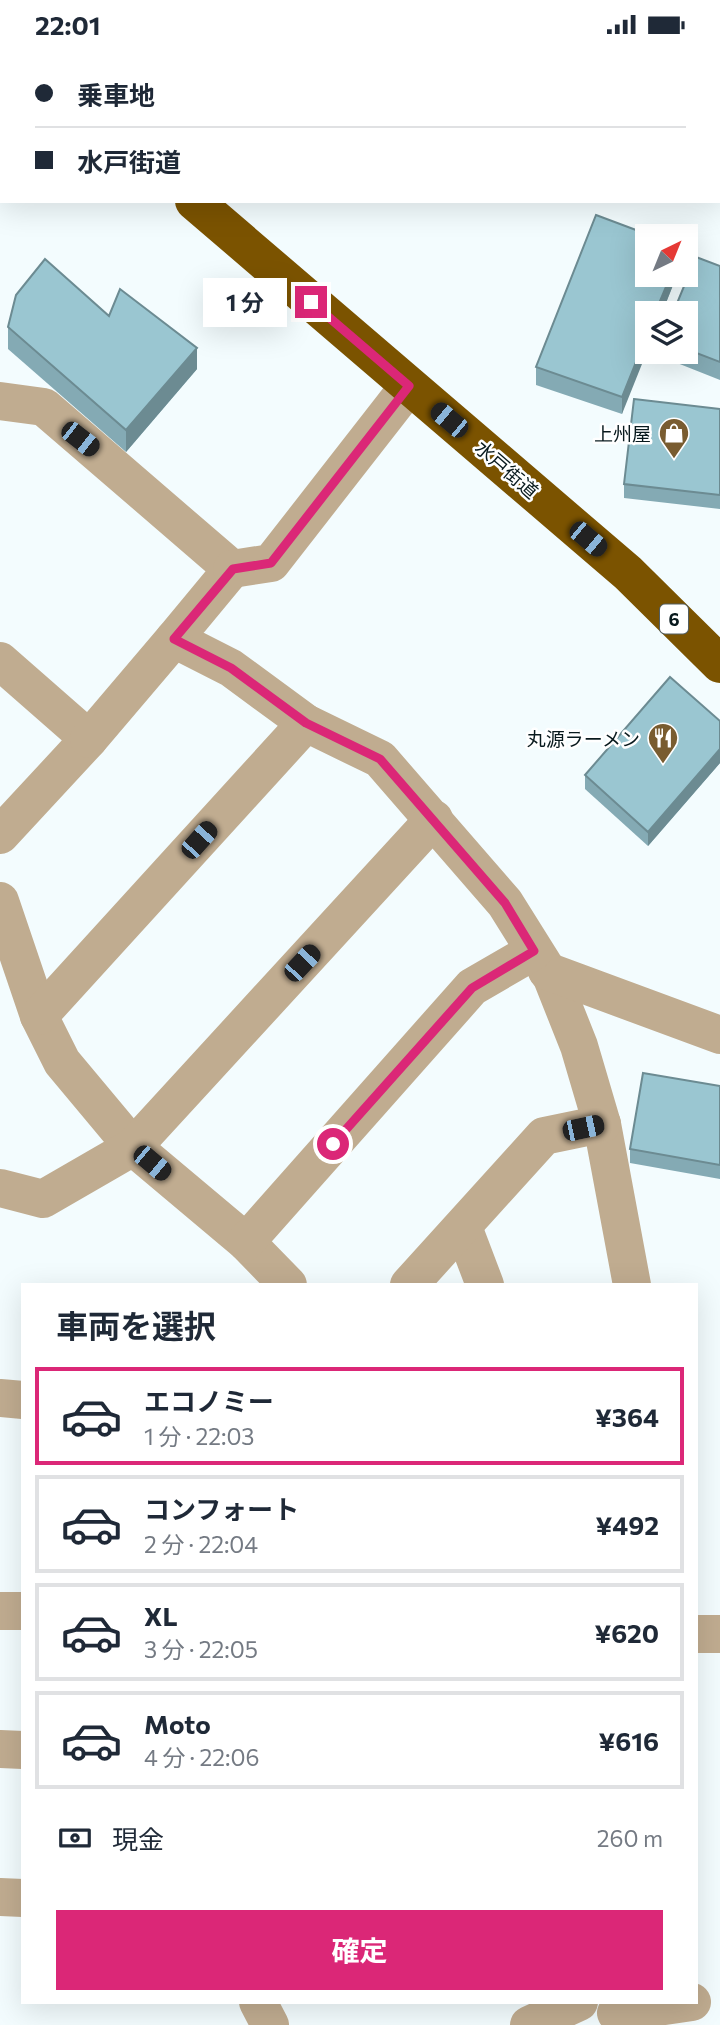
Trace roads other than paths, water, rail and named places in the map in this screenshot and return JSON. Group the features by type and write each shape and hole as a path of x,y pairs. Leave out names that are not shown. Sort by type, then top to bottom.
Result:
{"highway":[{"name":"水戸街道","path":"196,203 628,573 720,664"},
{"name":"水戸街道","path":"628,573 720,640"}],"street":[{"path":"0,835 89,739 233,569 271,563 409,386"},
{"path":"0,401 44,407 233,569"},
{"path":"174,639 231,668 306,723 380,759 505,903 541,961 579,1046 602,1124 632,1283"},
{"path":"0,661 89,739"},
{"path":"39,1016 306,723"},
{"path":"0,1188 43,1199 133,1147 434,819"},
{"path":"0,901 39,1016 62,1062 133,1147 246,1242 286,1283"},
{"path":"246,1242 472,988 541,961 720,1035"},
{"path":"411,1283 544,1136 602,1124"},
{"path":"463,1227 484,1283"},
{"path":"0,1398 21,1400"},
{"path":"0,1611 21,1611"},
{"path":"698,1634 720,1634"},
{"path":"0,1749 21,1750"},
{"path":"0,1897 21,1898"},
{"path":"698,2001 720,1998"},
{"path":"259,2004 270,2025"},
{"path":"529,2025 575,2004"},
{"path":"614,2013 679,2004"}],"place":[{"name":"上州屋","path":"674,460"},
{"name":"丸源ラーメン","path":"663,765"}]}
